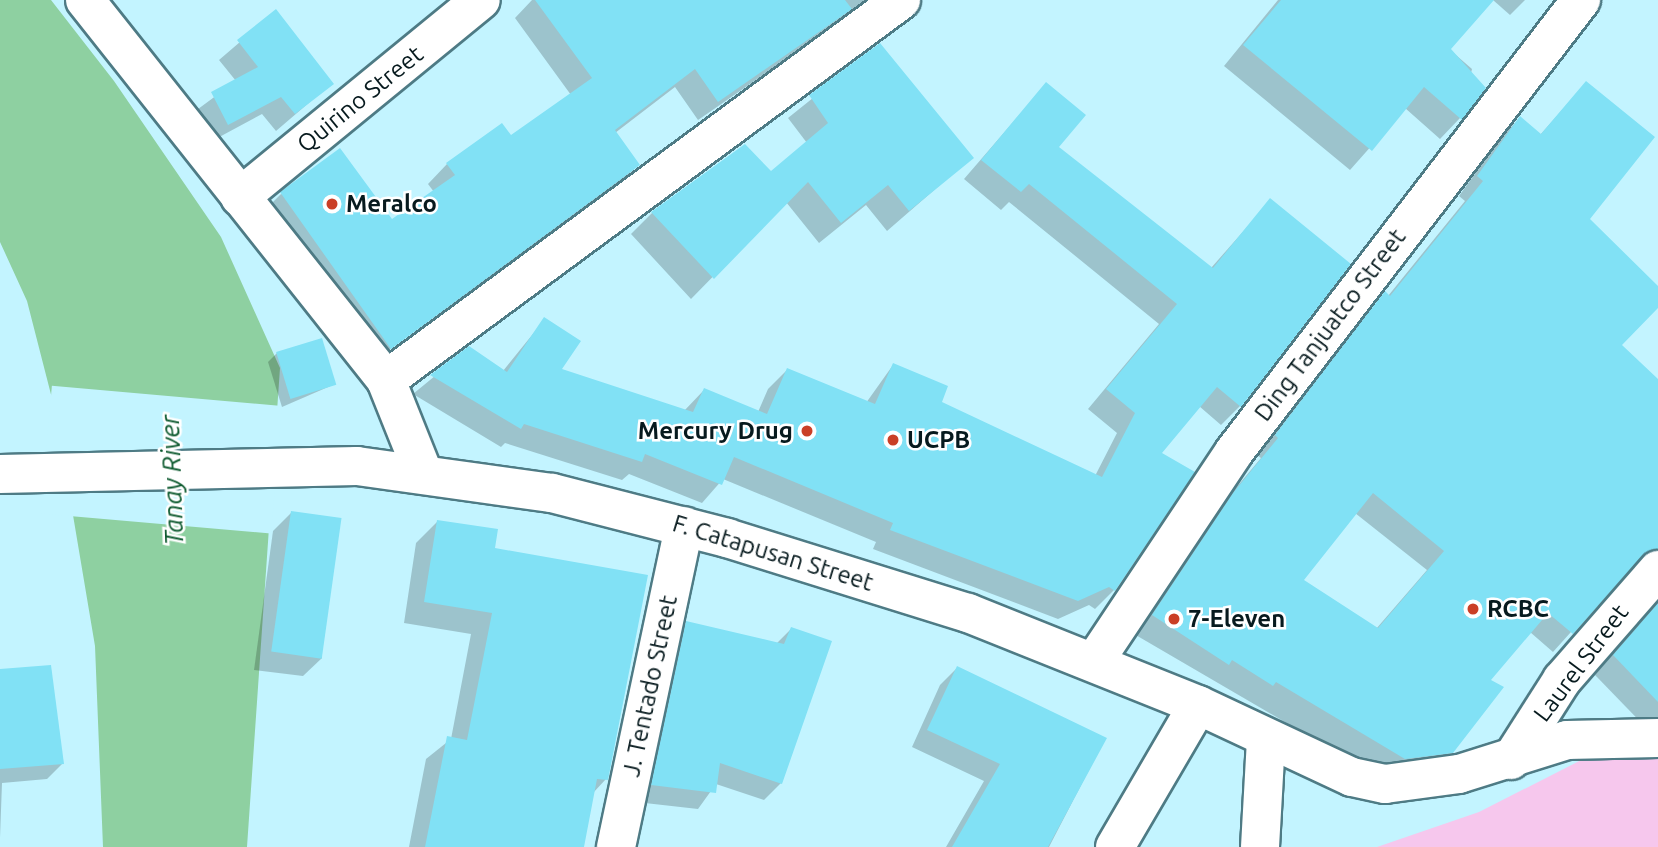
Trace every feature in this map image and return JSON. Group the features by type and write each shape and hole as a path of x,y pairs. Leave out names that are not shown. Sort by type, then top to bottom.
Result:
{"street":[{"path":"85,0 386,380 422,470"},
{"name":"Quirino Street","path":"240,197 481,0"},
{"path":"386,380 901,0"},
{"name":"Ding Tanjuatco Street","path":"1094,662 1234,452 1581,0"},
{"name":"F. Catapusan Street","path":"6,474 283,466 422,470 684,526 968,613 1198,705 1352,777 1385,784 1511,760 1567,740 1658,738"},
{"name":"J. Tentado Street","path":"616,847 684,526"},
{"name":"Laurel Street","path":"1511,760 1562,680 1658,570"},
{"path":"1115,847 1198,705"},
{"path":"1260,847 1266,738"}],"shaded area":[{"path":"1658,745 1658,847 1377,847 1479,812 1599,751"}],"water":[{"name":"Tanay River","path":"0,0 51,0 114,81 221,237 280,368 247,847 103,847 95,646 56,414 27,301 0,242"}],"pier":[{"path":"52,386 282,406 271,534 41,513"}],"building":[{"path":"535,0 845,0 852,9 718,102 695,69 615,130 640,165 391,349 280,192 340,148 392,219 455,175 446,163 502,123 511,135 592,78"},
{"path":"1281,0 1494,0 1451,49 1486,88 1462,120 1424,87 1372,151 1243,45"},
{"path":"276,9 334,84 295,114 281,97 228,125 211,92 258,67 237,40"},
{"path":"880,43 974,158 909,211 888,185 841,223 808,182 714,279 651,212 745,144 771,171 828,123 809,95"},
{"path":"1586,81 1655,137 1590,219 1658,286 1658,308 1622,345 1658,379 1658,549 1642,556 1573,634 1548,613 1491,680 1504,687 1453,753 1405,759 1276,682 1273,686 1232,660 1229,665 1152,615 1233,493 1278,438 1275,435 1385,291 1390,296 1483,181 1477,176 1520,116 1541,134","holes":["1373,493 1444,551 1378,628 1304,580"]},
{"path":"1046,82 1086,115 1059,147 1213,268 1270,198 1351,264 1241,407 1217,387 1162,453 1195,472 1115,591 1109,587 1078,601 890,530 893,523 734,457 722,485 645,454 642,462 524,424 521,429 430,375 469,346 507,372 544,317 581,341 562,369 693,412 704,388 767,414 787,368 875,404 893,363 948,386 942,402 1102,477 1135,413 1106,389 1177,304 1029,184 1021,192 981,160"},
{"path":"322,338 336,385 290,399 276,352"},
{"path":"291,511 342,518 322,659 271,652"},
{"path":"437,520 498,529 495,548 648,575 608,780 597,779 584,847 425,847 447,736 467,740 492,613 424,602"},
{"path":"1658,603 1658,702 1613,655"},
{"path":"686,621 784,644 791,627 832,641 782,784 720,763 716,793 651,785"},
{"path":"51,665 64,764 0,769 0,669"},
{"path":"957,666 1107,738 1048,847 952,847 1000,764 927,730"}],"place":[{"name":"Meralco","path":"332,204"},
{"name":"Mercury Drug","path":"807,431"},
{"name":"UCPB","path":"893,440"},
{"name":"RCBC","path":"1473,609"},
{"name":"7-Eleven","path":"1174,619"}]}
